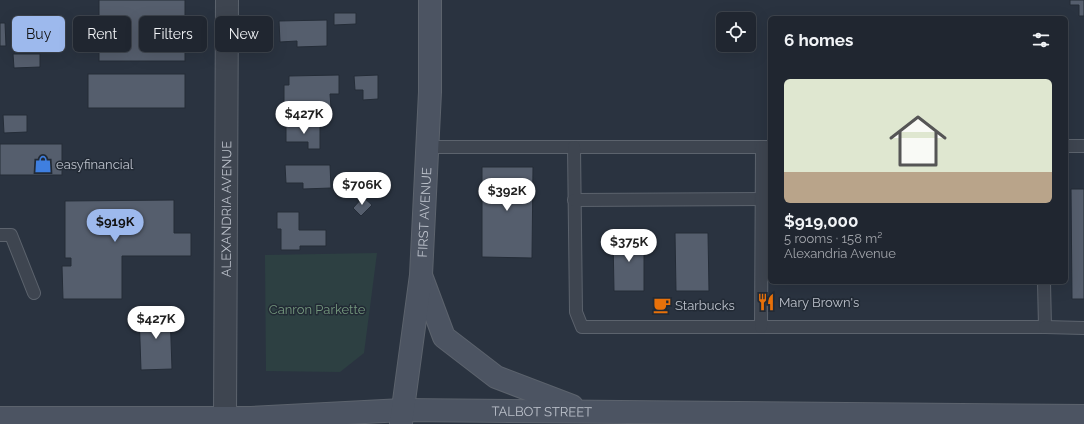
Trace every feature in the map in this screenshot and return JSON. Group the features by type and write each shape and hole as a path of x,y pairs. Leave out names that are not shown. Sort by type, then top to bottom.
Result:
{"main road":[{"name":"FIRST AVENUE","path":"402,417 421,275 430,92 430,0"},
{"path":"421,275 444,337 496,377 586,412"},
{"name":"TALBOT STREET","path":"0,418 225,418 258,421 586,412 1045,420 1084,416"}],"street":[{"name":"ALEXANDRIA AVENUE","path":"225,418 227,0"}],"lane":[{"path":"1068,146 1084,146"},
{"path":"427,147 766,147 766,199 761,327"},
{"path":"574,147 576,312 582,327 1084,328"},
{"path":"574,200 766,199"},
{"path":"0,235 11,235 34,293"},
{"path":"1044,284 1045,327"}],"green space":[{"name":"Canron Parkette","path":"377,253 364,353 340,372 266,371 265,255"}],"building":[{"path":"99,0 185,0 185,16 139,16 139,52 185,52 185,61 99,61 99,52 131,52 131,16 99,16"},
{"path":"1070,0 1084,0 1084,16 1079,16 1079,5 1070,5"},
{"path":"334,13 356,13 356,24 334,25"},
{"path":"33,15 57,15 57,16"},
{"path":"327,20 327,46 297,47 297,41 280,42 279,21"},
{"path":"0,23 5,23 6,46 0,46"},
{"path":"13,54 40,54 40,67 14,68"},
{"path":"88,74 185,74 185,108 88,108"},
{"path":"339,75 339,94 330,94 331,108 284,109 284,85 289,85 289,76"},
{"path":"378,75 378,99 363,100 363,90 355,90 354,76"},
{"path":"3,115 27,115 27,132 4,133"},
{"path":"286,124 320,124 320,149 308,149 308,142 286,142"},
{"path":"0,144 62,144 62,175 0,175"},
{"path":"285,165 330,165 331,188 303,189 303,183 286,183"},
{"path":"482,167 533,167 532,258 482,257"},
{"path":"1071,189 1084,189 1084,299 1072,299"},
{"path":"363,197 372,205 361,216 353,208"},
{"path":"174,200 174,233 191,233 191,256 122,256 122,299 63,299 62,266 71,266 71,258 65,258 65,201"},
{"path":"277,212 299,212 299,230 326,230 326,246 300,246 300,250 281,250 281,229 277,229"},
{"path":"675,233 708,233 709,291 676,291"},
{"path":"644,234 644,291 614,291 613,235"},
{"path":"170,311 172,369 141,370 139,312"}],"place":[{"name":"easyfinancial","path":"43,164"},
{"name":"Mary Brown's","path":"766,302"},
{"name":"Starbucks","path":"662,305"}]}
